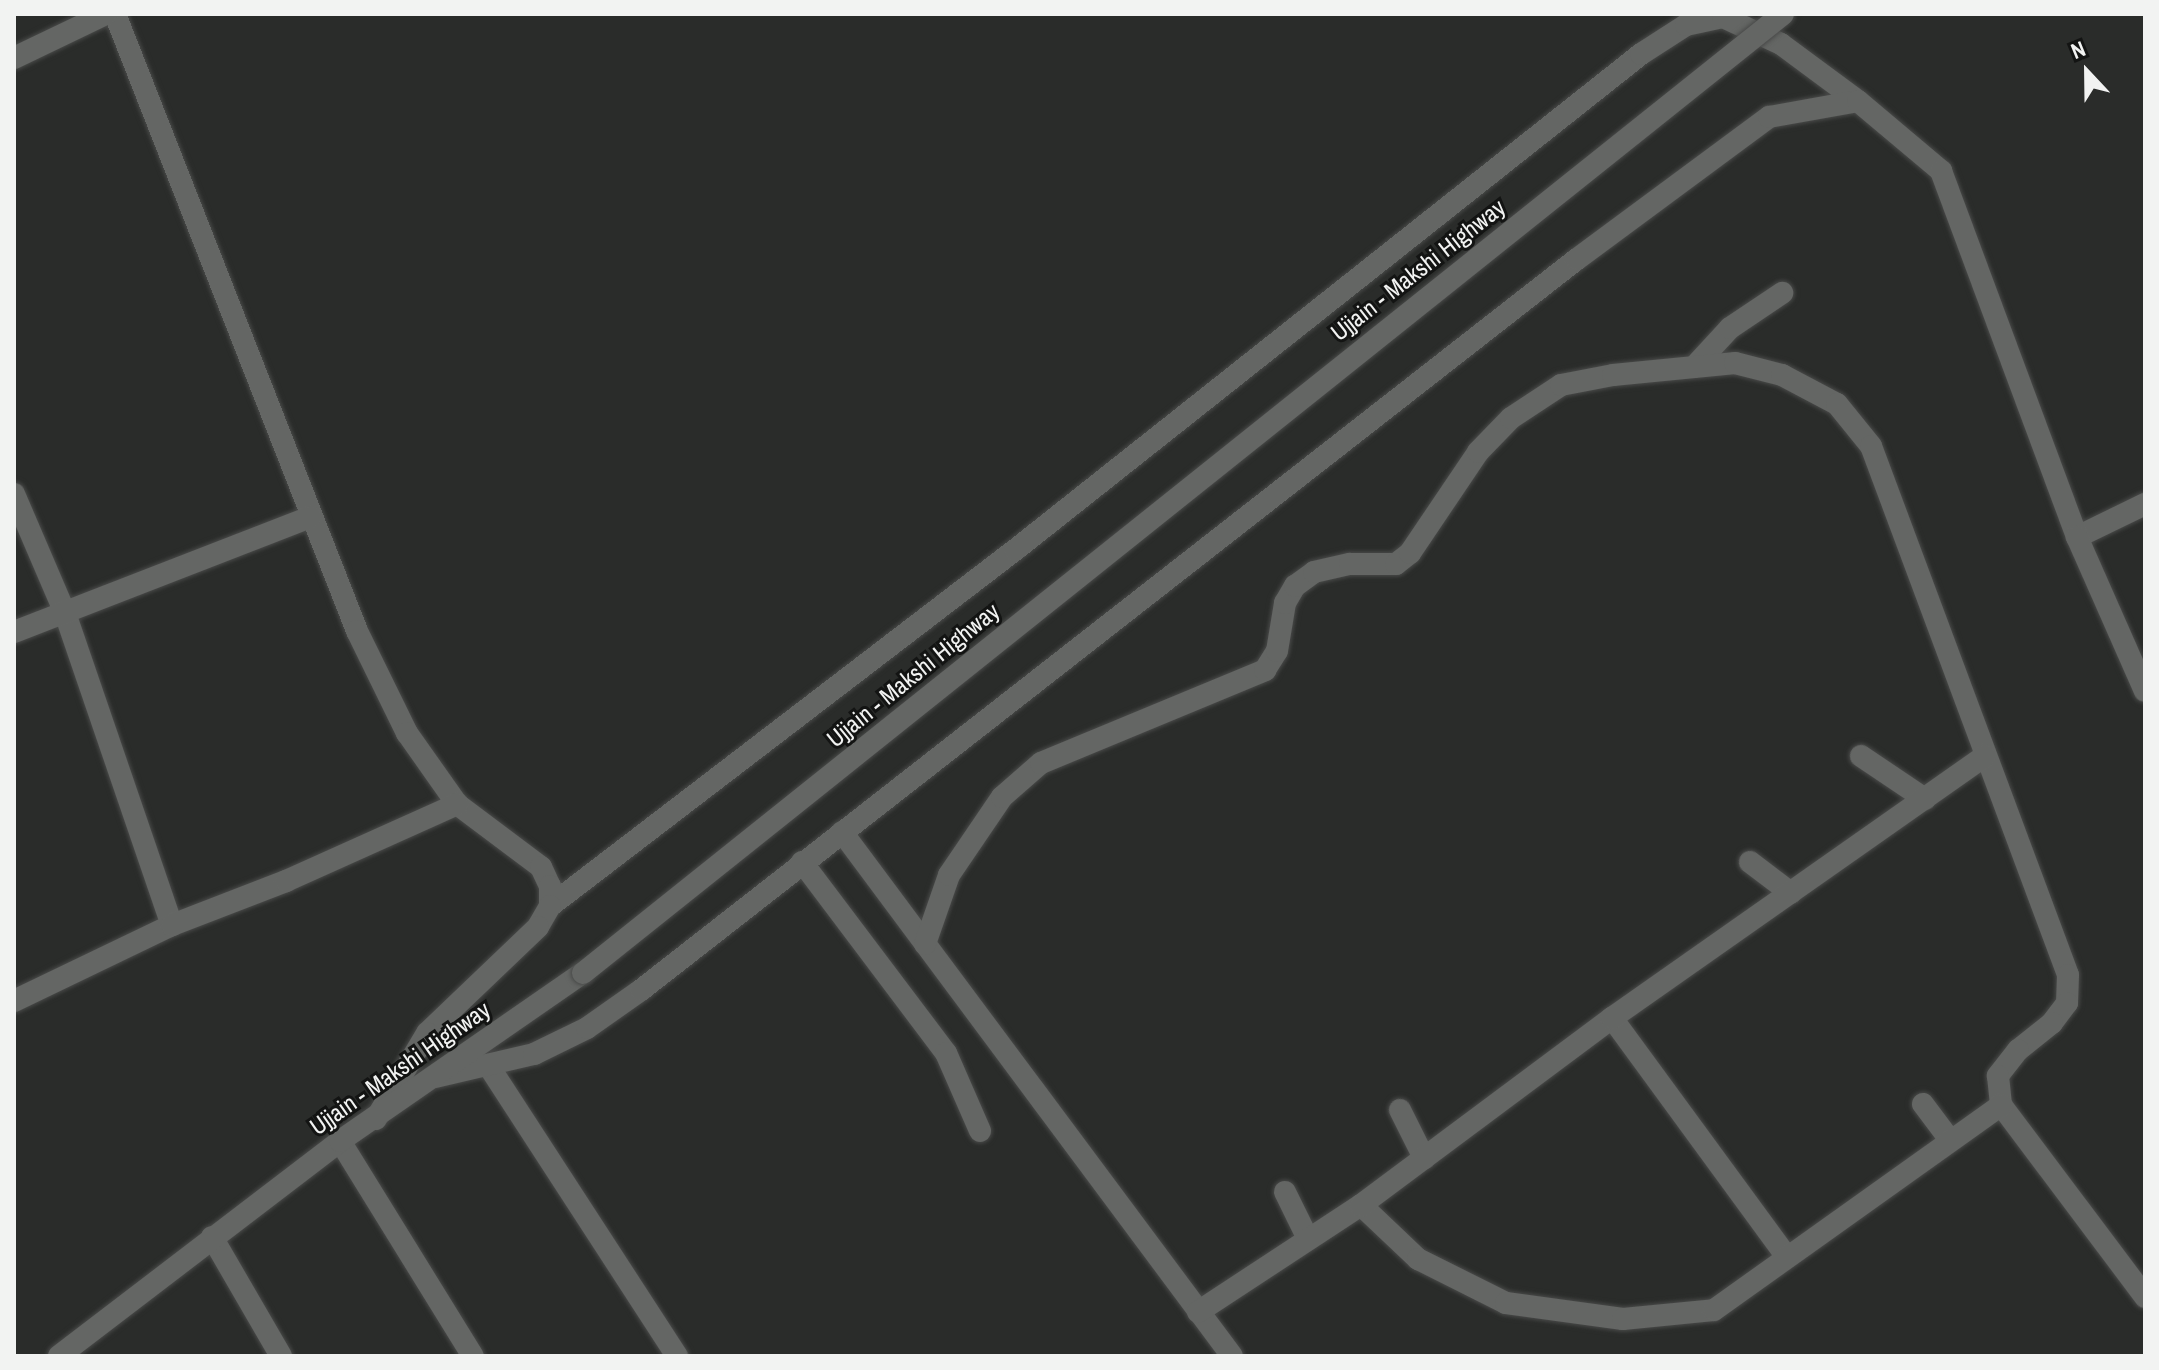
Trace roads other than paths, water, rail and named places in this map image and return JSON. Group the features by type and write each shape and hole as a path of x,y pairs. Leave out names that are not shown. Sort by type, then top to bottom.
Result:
{"street":[{"path":"14,58 106,14"},
{"path":"115,14 311,517 407,733 457,804 541,867 550,886 550,906"},
{"name":"Ujjain - Makshi Highway","path":"59,1356 340,1141 583,973 1783,14"},
{"path":"376,1119 427,1033 538,927 550,906 1015,550 1641,54 1686,25 1723,17 1781,44 1858,101 1941,171 2077,537 2145,691"},
{"path":"435,1077 534,1054 587,1028 1677,182 1769,117 1858,101"},
{"path":"1694,367 1730,328 1782,293"},
{"path":"925,944 949,875 1002,797 1041,763 1265,670 1277,651 1285,603 1295,586 1314,572 1350,564 1396,564 1434,523 1478,452 1511,418 1561,385 1735,363 1782,375 1837,404 1871,446 2068,975 2067,1003 2052,1023 2018,1050 1998,1076 2001,1105 2145,1297"},
{"path":"14,494 65,613 172,925"},
{"path":"2077,537 2145,504"},
{"path":"14,632 311,517"},
{"path":"1861,756 1925,799"},
{"path":"1198,1312 1361,1205 1612,1018 1985,756"},
{"path":"14,1001 172,925 286,881 457,804"},
{"path":"842,832 1232,1356"},
{"path":"802,862 946,1053 980,1131"},
{"path":"1750,862 1791,893"},
{"path":"1612,1018 1787,1257"},
{"path":"488,1065 677,1356"},
{"path":"1923,1104 1950,1140"},
{"path":"1361,1205 1418,1259 1506,1303 1623,1319 1714,1310 2001,1105"},
{"path":"1400,1110 1424,1158"},
{"path":"340,1141 473,1356"},
{"path":"1285,1192 1308,1239"},
{"path":"212,1237 281,1356"}]}
